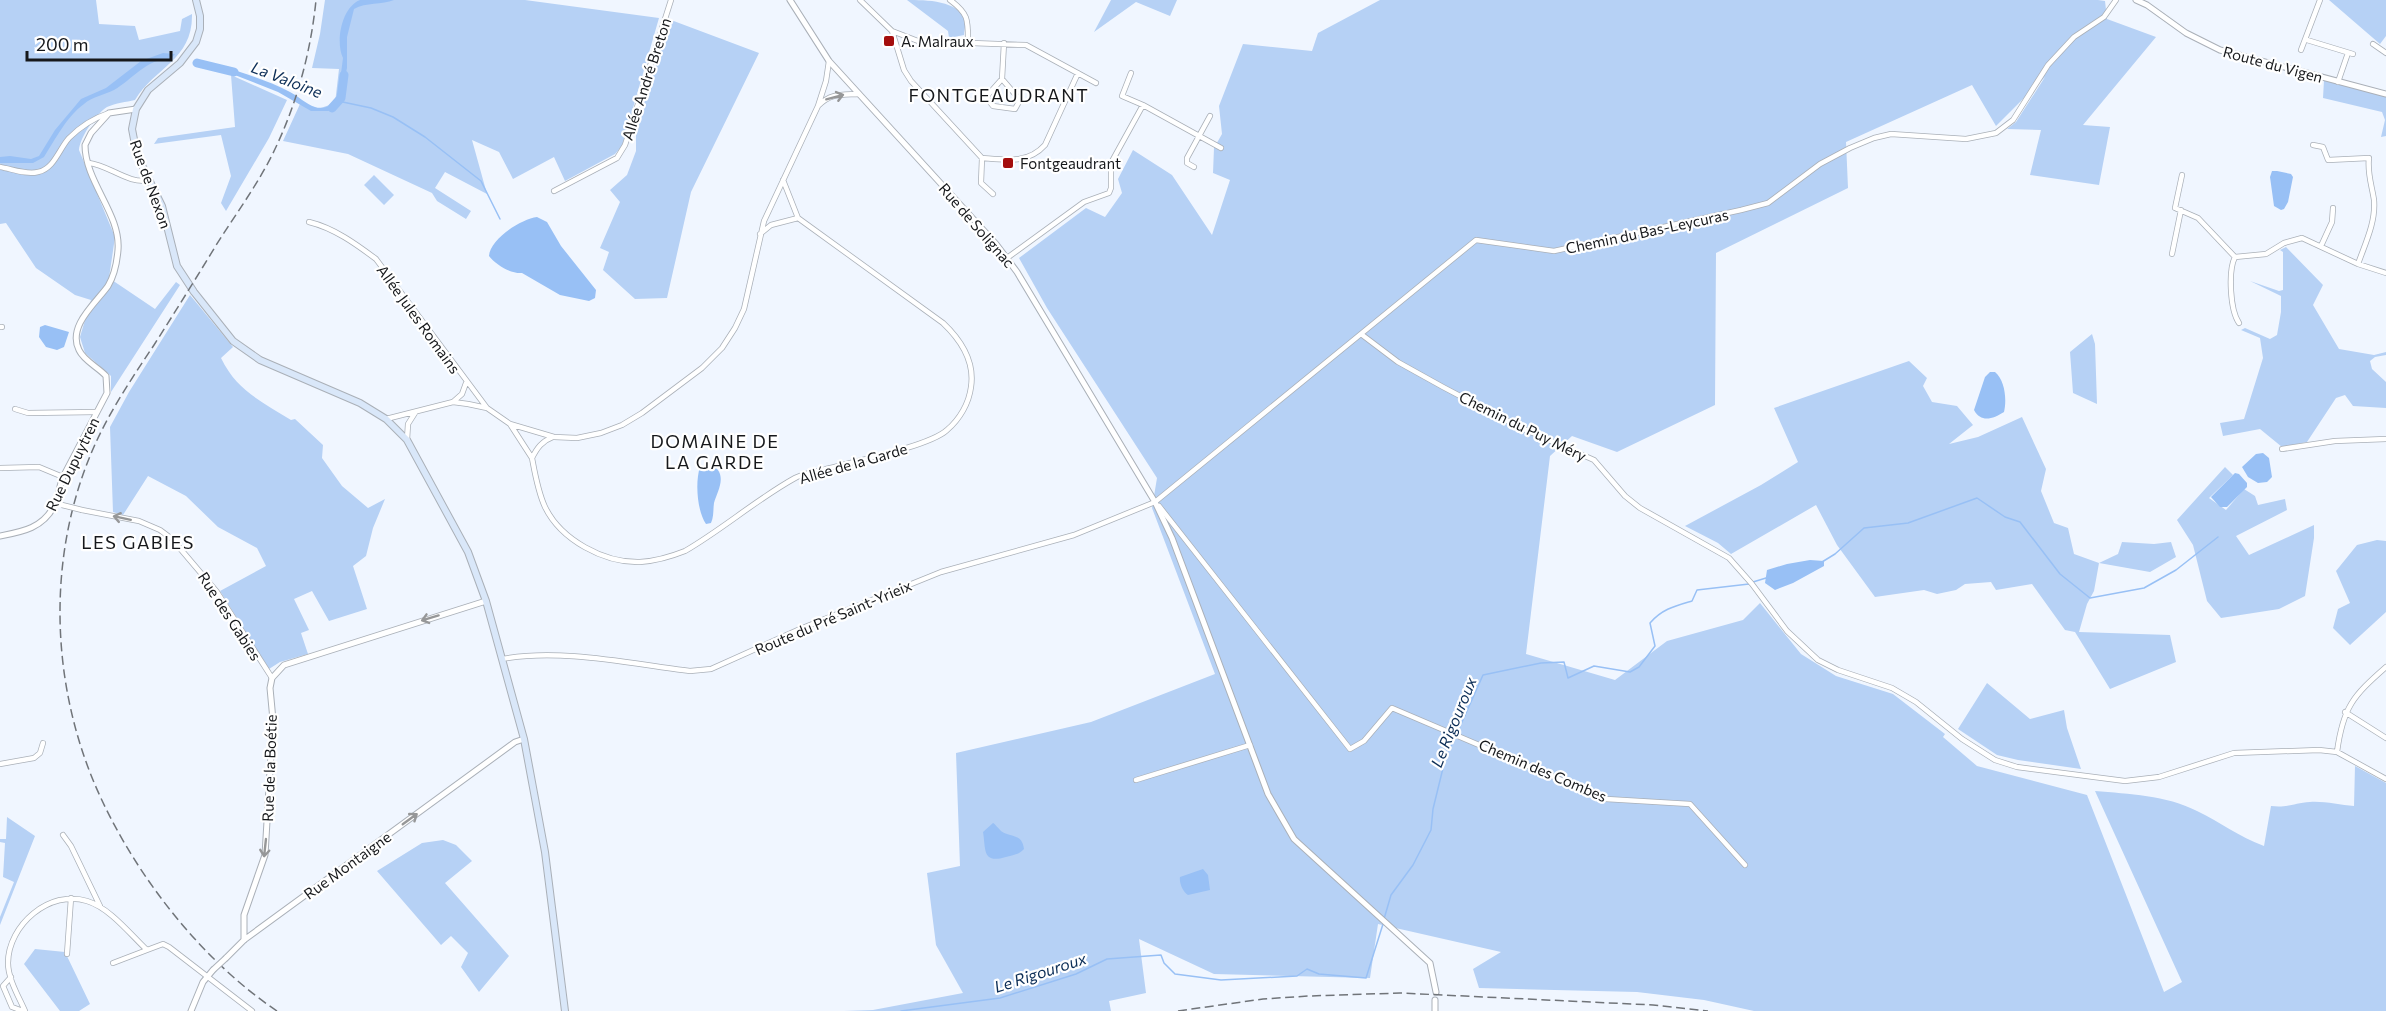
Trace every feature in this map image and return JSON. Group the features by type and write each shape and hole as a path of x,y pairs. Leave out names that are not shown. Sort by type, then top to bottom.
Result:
{"main road":[{"path":"136,109 148,90 180,63 196,42 200,28 196,0"},
{"name":"Rue de Nexon","path":"136,109 132,123 132,136 137,155 162,206 177,266 194,292 233,341 260,360 360,403 386,419 397,429 407,440 468,552 486,601 525,738 545,852 566,1011"}],"street":[{"name":"Allée André Breton","path":"554,191 617,158 625,145 671,0"},
{"name":"Rue de Solignac","path":"790,0 829,61 1007,258 1155,502 1172,538 1268,794 1294,839 1430,963 1436,992"},
{"path":"860,0 892,31 918,41 1026,45 1096,83"},
{"path":"950,0 963,10 967,18 968,43"},
{"name":"Chemin du Bas-Leycuras","path":"1155,502 1476,240 1554,251 1765,204 1820,164 1850,148 1881,136 1891,134 1966,139 1996,132 2013,120 2048,65 2074,37 2104,17 2116,0"},
{"name":"Route du Vigen","path":"2136,0 2147,5 2186,33 2214,48 2386,94"},
{"path":"2301,50 2307,40 2320,0"},
{"path":"892,31 904,70 911,81 982,158 1021,160 1029,158 1041,149 1045,145 1078,73"},
{"path":"2307,40 2351,53 2338,81"},
{"path":"1002,79 1020,99 1015,109 993,106 986,98 1002,79 1004,43"},
{"path":"2373,44 2386,53"},
{"name":"Allée de la Garde","path":"386,419 453,402 487,408 510,424 554,437 578,438 622,425 702,368 723,348 744,309 764,221 818,106 826,81 829,61"},
{"path":"1122,96 1131,73"},
{"path":"1114,93 1143,105 1221,148"},
{"path":"818,106 830,96 859,94"},
{"path":"1007,258 1084,202 1106,195 1111,188 1111,163 1143,105"},
{"path":"0,167 38,172 48,168 68,139 87,123 109,113 136,109"},
{"name":"Rue Dupuytren","path":"0,536 27,531 37,525 59,504 58,488 107,393 106,376 80,353 77,334 86,313 109,285 117,258 119,242 85,151 87,138 109,113"},
{"path":"1194,167 1187,163 1187,158 1210,116"},
{"path":"2313,145 2324,147 2328,160 2369,158 2367,167 2374,201 2374,216 2358,264"},
{"path":"982,158 981,183 993,194"},
{"path":"89,163 136,180 149,180"},
{"path":"2182,175 2175,208 2199,218 2235,257"},
{"path":"760,234 771,225 798,218 783,180"},
{"path":"2321,246 2332,222 2333,207"},
{"path":"2172,254 2181,210"},
{"name":"Allée de la Garde","path":"510,424 532,458 545,507 566,533 600,555 638,562 669,557 685,551 797,477 923,442 946,431 963,411 971,388 971,367 956,335 943,323 798,218"},
{"name":"Allée Jules Romains","path":"309,222 322,225 354,243 376,260 487,408"},
{"path":"2235,257 2266,254 2284,243 2302,238 2358,264 2386,273"},
{"path":"2235,257 2231,265 2233,314 2239,323"},
{"name":"Chemin du Puy Méry","path":"1360,334 1398,362 1487,411 1594,460 1633,502 1720,552 1750,583 1788,631 1818,660 1838,670 1892,688 1916,702 1962,740 1995,760 2017,767 2125,781 2158,777 2234,753 2319,750 2337,752"},
{"name":"Allée Jules Romains","path":"453,402 462,394 466,382"},
{"path":"15,409 28,413 97,412"},
{"path":"407,440 408,424 415,413"},
{"path":"397,429 408,424"},
{"path":"532,458 537,447 554,437"},
{"path":"2282,449 2336,441 2386,439"},
{"path":"0,468 39,467 63,477"},
{"name":"Route du Pré Saint-Yrieix","path":"502,659 529,655 553,655 690,670 711,669 800,629 941,572 1074,535 1155,502"},
{"name":"Chemin des Combes","path":"1155,502 1350,749 1364,741 1392,708 1606,799 1690,804 1745,865"},
{"name":"Rue des Gabies","path":"59,504 138,521 160,530 172,539 218,592 272,678"},
{"path":"272,678 284,665 486,601"},
{"path":"2386,667 2360,691 2345,712 2337,752 2386,779"},
{"name":"Rue de la Boétie","path":"244,940 244,915 265,855 273,720 270,688 272,678"},
{"path":"2345,712 2386,738"},
{"name":"Rue Montaigne","path":"191,1011 207,976 244,940 515,742 525,738"},
{"path":"0,764 34,759 40,753 43,743"},
{"path":"1136,780 1250,745"},
{"path":"63,835 72,846 100,906 147,950"},
{"path":"24,1011 8,963 12,945 24,923 38,909 54,901 71,898 100,906"},
{"path":"67,954 71,898"},
{"path":"113,963 163,945 169,946 252,1011"},
{"path":"11,977 3,986 12,1007 24,1011"},
{"path":"1435,1000 1435,1011"}],"shaded area":[{"path":"0,0 96,0 99,24 135,26 139,40 180,31 182,19 192,14 191,30 180,53 152,79 135,100 114,104 103,110 89,126 80,145 79,150 115,237 109,278 155,309 176,282 180,285 111,392 111,376 85,353 80,337 91,300 75,295 36,268 6,223 0,224"},
{"path":"325,0 525,0 659,18 622,146 615,154 565,181 554,157 513,179 499,152 472,140 487,194 445,172 435,188 471,211 466,219 437,201 432,193 348,154 283,141 300,104 318,109 335,103 339,69 312,68"},
{"path":"360,0 394,0 354,9 347,37 347,68 339,104 328,111 311,111 278,92 222,70 223,66 266,81 315,107 329,106 338,96 343,58 340,43 342,25 349,10"},
{"path":"907,0 941,3 956,9 965,21 964,35 949,38 948,31"},
{"path":"1111,0 1177,0 1170,16 1136,2 1094,32"},
{"path":"1380,0 2098,0 2105,1 2107,19 2156,37 2083,125 2110,127 2099,185 2030,175 2041,130 2007,129 2016,122 2045,77 1996,126 1972,85 1846,142 1848,188 1716,253 1715,405 1617,452 1572,436 1550,456 1526,654 1615,680 1667,641 1743,620 1760,603 1801,654 1836,676 1893,694 1945,734 1943,737 1977,766 2087,795 2164,992 2182,982 2095,791 2147,796 2173,802 2197,811 2264,846 2271,806 2315,802 2354,806 2355,766 2386,783 2386,1011 1754,1011 1704,1000 1637,992 1479,988 1473,969 1501,952 1378,924 1370,978 1214,974 1139,939 1146,993 1109,1001 1111,1011 844,1011 873,1010 963,993 936,945 927,873 960,866 956,753 1091,722 1215,674 1152,508 1157,478 1047,308 1019,258 1086,208 1105,217 1122,193 1118,179 1133,150 1172,175 1212,235 1230,180 1213,173 1214,148 1222,134 1219,106 1243,44 1312,51 1318,33"},
{"path":"2329,0 2386,0 2386,36 2380,44"},
{"path":"671,20 759,53 691,192 667,298 635,299 603,270 609,252 600,248 620,202 610,190 627,175 636,151 636,127"},
{"path":"163,53 175,54 171,59 147,65 114,90 91,100 78,109 44,157 33,163 0,163 0,157 31,159 39,156 55,130 81,99 106,88 141,61"},
{"path":"231,75 287,100 269,138 226,211 221,203 231,176 221,135 154,144 158,138 235,127"},
{"path":"2324,80 2386,95 2386,136 2381,137 2385,120 2382,112 2323,98"},
{"path":"2272,171 2291,174 2293,177 2288,202 2281,210 2274,206 2270,177"},
{"path":"374,175 394,195 384,205 364,185"},
{"path":"537,217 547,222 561,246 596,290 595,298 589,301 560,295 522,273 504,268 489,256 495,243 507,231"},
{"path":"2286,247 2323,285 2313,305 2339,349 2374,355 2386,352 2386,355 2375,357 2370,361 2372,369 2386,382 2386,408 2353,406 2345,395 2336,398 2307,442 2282,447 2260,429 2223,436 2220,423 2244,419 2263,358 2260,338 2241,330 2245,328 2270,339 2277,335 2281,296 2250,281 2279,291 2283,290 2283,252 2280,250"},
{"path":"190,295 233,347 221,358 234,379 260,401 291,420 295,419 323,445 322,458 342,486 368,508 385,499 373,528 366,556 353,566 367,609 329,621 312,591 294,599 309,630 301,633 308,654 280,662 269,669 220,591 266,566 257,548 218,527 186,496 148,476 123,515 113,512 110,427 129,392"},
{"path":"45,325 69,332 64,347 57,350 46,347 39,337 40,327"},
{"path":"2092,334 2095,344 2097,404 2073,393 2070,352"},
{"path":"1909,361 1927,378 1923,386 1932,402 1957,406 1973,425 1949,444 1978,437 2022,417 2046,469 2041,491 2054,523 2068,528 2074,554 2099,563 2094,591 2087,604 2079,632 2170,635 2176,662 2110,689 2075,632 2065,630 2032,584 1996,590 1991,582 1965,584 1956,590 1937,594 1924,590 1875,597 1837,545 1816,505 1731,554 1718,543 1685,526 1798,462 1774,408"},
{"path":"1990,372 1995,372 2001,380 2005,407 2004,412 1992,418 1984,418 1974,410 1985,377"},
{"path":"2263,453 2269,458 2272,477 2267,482 2258,483 2248,477 2242,467 2256,454"},
{"path":"700,467 715,467 719,471 721,480 711,523 706,524 698,496"},
{"path":"2225,467 2233,475 2209,498 2226,510 2244,489 2255,496 2258,505 2285,499 2287,510 2236,536 2249,555 2314,525 2305,596 2279,609 2221,618 2207,601 2193,545 2177,520"},
{"path":"2235,473 2247,483 2247,487 2227,507 2220,507 2211,497"},
{"path":"2377,540 2386,541 2386,612 2350,645 2333,628 2338,609 2350,603 2336,571 2357,545"},
{"path":"2122,542 2154,544 2171,542 2176,557 2150,572 2099,563 2118,554"},
{"path":"1810,560 1824,561 1824,566 1775,590 1765,583 1767,570"},
{"path":"1987,683 2030,719 2064,710 2067,728 2081,769 1997,755 1958,729"},
{"path":"7,817 35,836 0,925 0,917 14,882 3,877 5,843 0,842 0,839 6,839"},
{"path":"993,823 1001,831 1021,840 1024,849 1018,854 998,859 989,857 985,850 983,832"},
{"path":"443,840 456,845 472,861 445,883 509,956 479,992 461,967 468,953 451,936 441,945 377,871 422,843"},
{"path":"1203,869 1208,875 1210,890 1188,895 1184,892 1180,877"},
{"path":"35,949 65,952 90,1004 79,1011 60,1011 24,964"}],"waterway":[{"name":"La Valoine","path":"197,63 234,72"},
{"name":"La Valoine","path":"332,108 341,98 344,75"},
{"path":"338,101 371,108 393,117 425,137 481,181 500,219"},
{"name":"Le Rigouroux","path":"1822,562 1835,554 1864,528 1908,523 1977,498 2005,517 2020,522 2060,574 2090,598 2144,588 2176,570 2218,537"},
{"name":"Le Rigouroux","path":"1753,582 1766,578"},
{"name":"Le Rigouroux","path":"1384,919 1391,895 1413,865 1431,830 1433,809 1445,760 1483,675 1541,663 1564,662 1568,678 1594,666 1630,672 1639,667 1655,646 1650,623 1659,614 1674,606 1692,601 1697,590 1749,584"},
{"name":"Le Rigouroux","path":"901,1011 1000,998 1076,974 1107,959 1161,955 1164,963 1175,974 1221,980 1297,976 1307,969 1319,974 1366,978 1383,924"}],"railway":[{"path":"277,1011 220,965 194,938 146,877 108,813 79,740 69,699 62,657 60,614 62,572 68,530 78,489 93,449 121,395 269,162 290,113 302,76 311,38 316,0"},
{"path":"1178,1011 1263,999 1400,993 1653,1005 1708,1011"}],"place":[{"name":"A. Malraux","path":"889,41"},
{"name":"Fontgeaudrant","path":"1008,163"}],"district":[{"name":"FONTGEAUDRANT","path":"999,95"},
{"name":"DOMAINE DE LA GARDE","path":"715,451"},
{"name":"LES GABIES","path":"138,542"}]}
